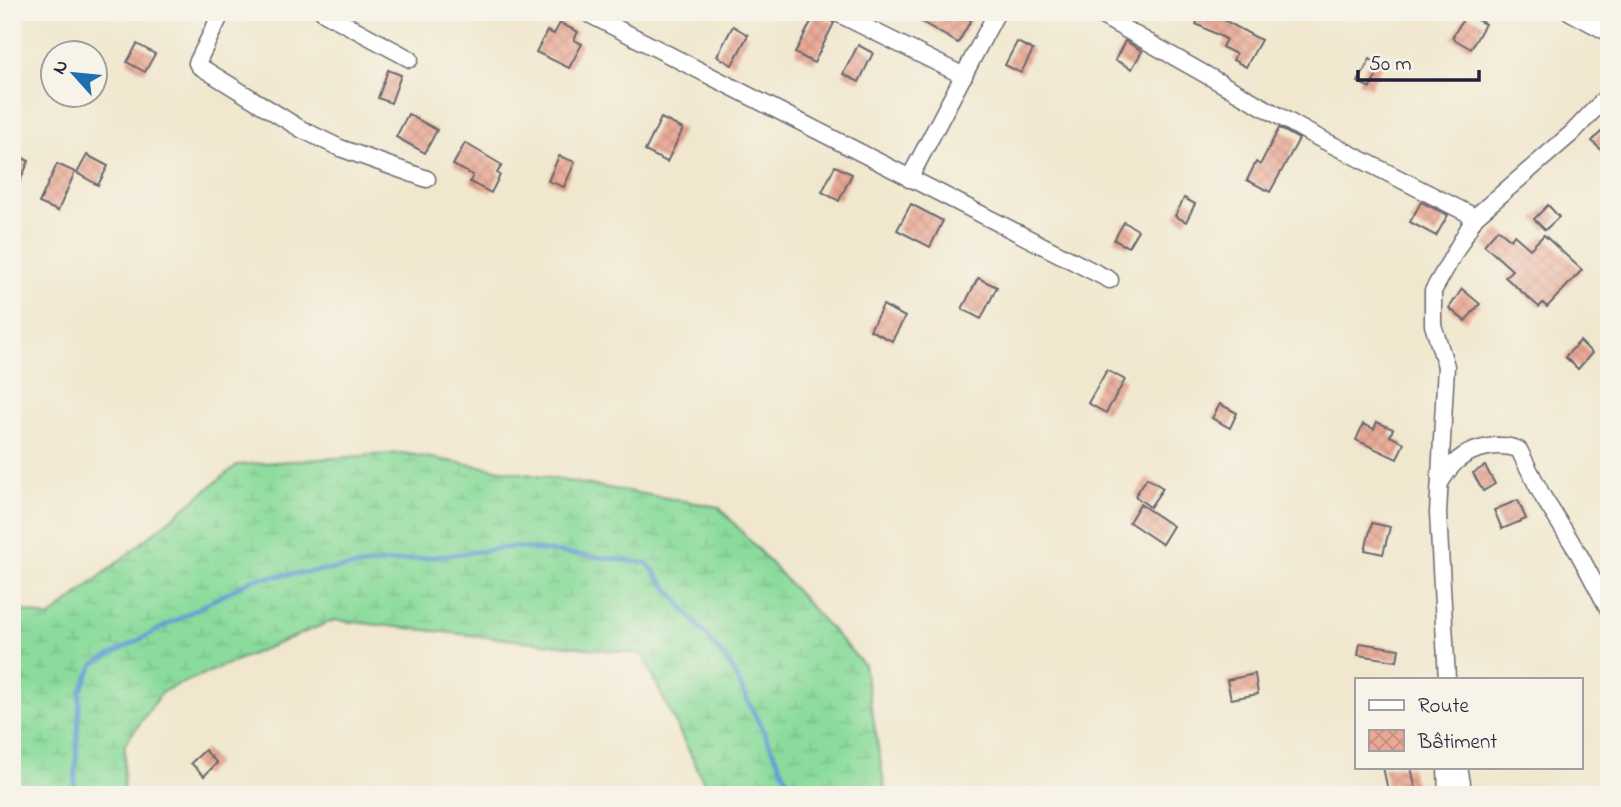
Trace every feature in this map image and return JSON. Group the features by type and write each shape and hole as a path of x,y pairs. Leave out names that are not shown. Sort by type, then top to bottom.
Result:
{"street":[{"path":"222,12 197,62 199,66 301,129 340,148 427,179"},
{"path":"323,12 410,59"},
{"path":"584,12 1110,280"},
{"path":"835,12 964,76"},
{"path":"909,179 997,12"},
{"path":"1095,12 1309,133 1475,217"},
{"path":"1570,12 1609,33"},
{"path":"1447,678 1439,548 1446,366 1433,325 1433,291 1475,217 1572,133 1609,94"},
{"path":"1440,483 1455,462 1464,455 1499,446 1519,450 1543,497 1566,531 1609,610"},
{"path":"1446,768 1447,795"},
{"path":"1459,768 1464,795"}],"green space":[{"path":"402,453 719,507 864,665 886,795 710,795 642,654 334,620 163,691 125,744 123,795 12,795 12,607 49,618 237,465"}],"building":[{"path":"816,12 834,23 814,63 795,53"},
{"path":"905,12 958,12 971,20 958,43"},
{"path":"1202,12 1209,12 1261,40 1246,67 1233,60 1236,54 1222,47 1226,39 1196,24"},
{"path":"1466,14 1485,24 1471,49 1452,38"},
{"path":"560,23 578,32 574,40 582,44 569,68 536,52 547,31 554,34"},
{"path":"733,26 748,35 732,65 717,56"},
{"path":"1125,41 1142,51 1132,69 1115,60"},
{"path":"1017,42 1033,50 1021,73 1005,65"},
{"path":"137,44 155,54 145,72 127,62"},
{"path":"858,45 873,53 859,82 843,74"},
{"path":"1370,59 1382,66 1370,88 1358,82"},
{"path":"388,70 401,75 391,103 378,98"},
{"path":"408,114 437,130 425,153 396,137"},
{"path":"661,118 683,129 667,162 645,151"},
{"path":"1609,124 1609,158 1592,141"},
{"path":"1279,128 1299,139 1270,192 1247,180 1256,162 1260,165"},
{"path":"465,143 502,165 491,193 470,182 473,175 453,165"},
{"path":"12,153 29,161 12,198"},
{"path":"87,155 108,166 98,185 77,173"},
{"path":"559,156 575,162 564,187 548,181"},
{"path":"57,164 75,172 58,211 39,203"},
{"path":"835,166 852,174 839,201 822,192"},
{"path":"1184,198 1195,204 1186,222 1175,216"},
{"path":"1421,202 1448,215 1436,236 1410,222"},
{"path":"911,204 943,221 930,247 897,230"},
{"path":"1548,205 1559,217 1545,230 1534,219"},
{"path":"1124,222 1138,230 1128,247 1114,240"},
{"path":"1498,229 1511,240 1514,235 1530,249 1544,235 1582,270 1547,307 1543,303 1539,307 1505,277 1512,270 1484,245"},
{"path":"978,278 997,287 981,319 962,309"},
{"path":"1462,289 1480,304 1465,321 1449,308"},
{"path":"883,305 905,317 892,341 870,330"},
{"path":"1580,341 1592,353 1578,369 1565,357"},
{"path":"1107,370 1125,380 1106,413 1088,403"},
{"path":"1220,404 1237,413 1230,428 1212,418"},
{"path":"1377,422 1393,429 1390,436 1404,443 1397,459 1356,440 1363,424 1374,429"},
{"path":"1485,466 1495,484 1483,491 1473,473"},
{"path":"1147,478 1163,488 1150,507 1135,496"},
{"path":"1518,500 1526,519 1502,529 1494,510"},
{"path":"1140,504 1173,526 1162,544 1129,522"},
{"path":"1372,523 1390,527 1383,554 1365,550"},
{"path":"1360,643 1399,649 1397,661 1358,655"},
{"path":"1255,674 1258,694 1231,699 1227,680"},
{"path":"205,750 217,763 204,776 191,763"},
{"path":"1383,768 1411,768 1417,795 1389,795"}],"waterway":[{"path":"74,795 80,692 94,664 253,579 514,547 647,563 730,665 795,795"}]}
